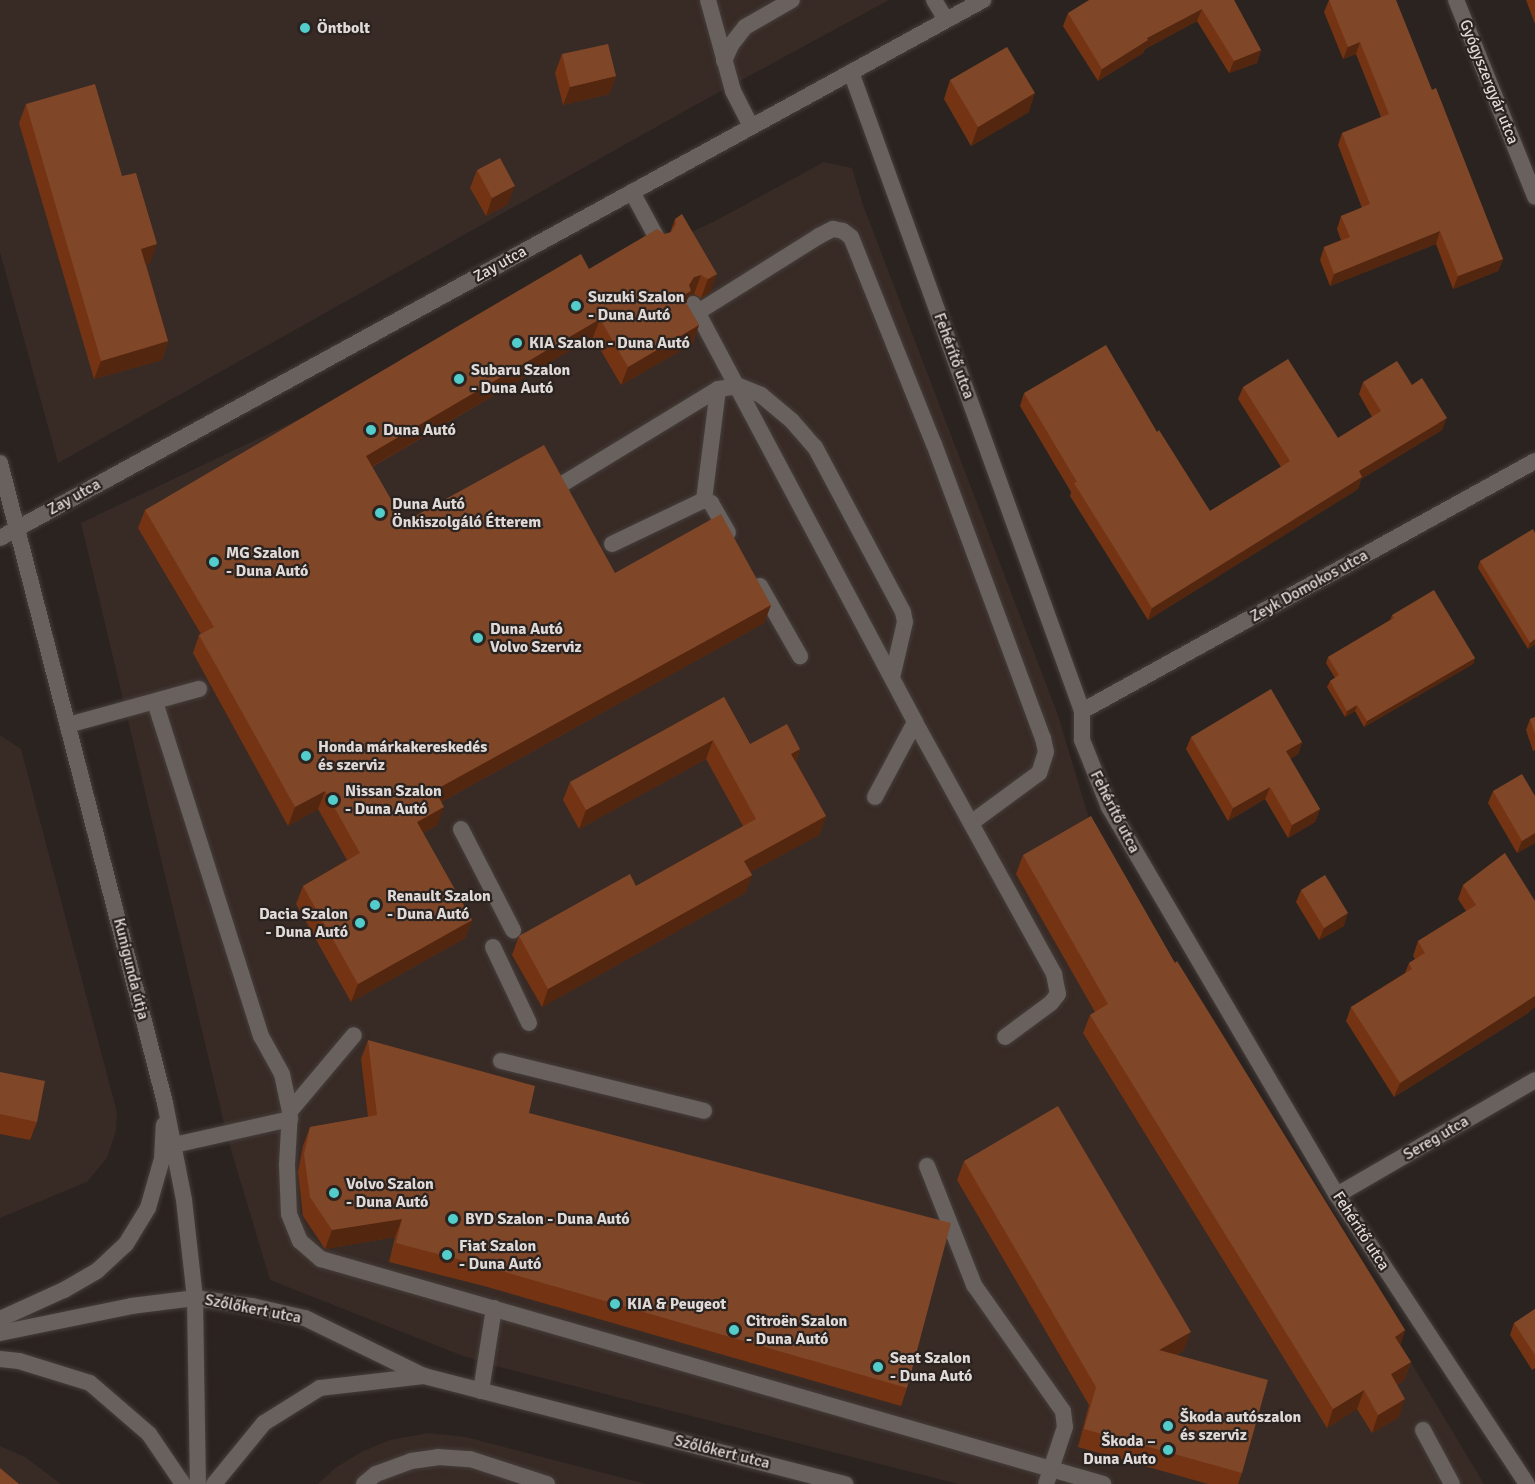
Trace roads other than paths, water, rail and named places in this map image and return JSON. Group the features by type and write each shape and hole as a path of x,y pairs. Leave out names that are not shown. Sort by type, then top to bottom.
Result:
{"street":[{"path":"708,0 733,91 750,125"},
{"path":"724,61 745,27 792,0"},
{"path":"934,0 946,20"},
{"name":"Zay utca","path":"0,538 750,125 983,0"},
{"name":"Gyógyszergyár utca","path":"1456,0 1535,197"},
{"name":"Fehérítő utca","path":"851,72 1082,711 1082,740 1109,807 1337,1195 1527,1484"},
{"path":"632,192 659,242"},
{"path":"971,823 1039,773 1046,752 1043,738 938,455 851,237 843,231 833,230 695,308 915,722 1059,985 1058,994 1051,1003 1005,1037"},
{"path":"564,483 718,389 739,387 761,395 792,421 815,447 899,604 905,622 892,678"},
{"path":"704,500 718,389"},
{"name":"Zeyk Domokos utca","path":"1082,711 1535,461"},
{"name":"Kunigunda útja","path":"0,463 174,1145 184,1200 195,1298 198,1484"},
{"path":"612,544 704,500 711,503 735,544"},
{"path":"753,574 800,656"},
{"path":"68,725 199,688"},
{"path":"155,702 261,1036 282,1074 290,1115 287,1165 289,1214 300,1241 321,1259 1051,1467 1103,1484"},
{"path":"875,797 915,722"},
{"path":"462,829 513,930"},
{"path":"493,947 529,1023"},
{"path":"174,1145 290,1115 354,1035"},
{"path":"501,1061 704,1111"},
{"name":"Sereg utca","path":"1337,1195 1535,1080"},
{"path":"0,1319 64,1290 98,1270 126,1244 148,1208 162,1159 165,1103"},
{"path":"927,1166 974,1284 1063,1411 1065,1427 1046,1484"},
{"name":"Szőlőkert utca","path":"0,1333 131,1306 195,1298 252,1306 305,1318 424,1376 845,1484"},
{"path":"481,1391 494,1308"},
{"path":"0,1359 19,1361 90,1383 149,1434 183,1484"},
{"name":"Szőlőkert utca","path":"214,1484 264,1423 320,1389 424,1376"},
{"path":"1423,1430 1452,1484"},
{"path":"364,1484 376,1474 411,1461 438,1457 470,1459 547,1484"}],"place":[{"name":"Öntbolt","path":"305,28"},
{"name":"Suzuki Szalon - Duna Autó","path":"576,306"},
{"name":"KIA Szalon - Duna Autó","path":"517,343"},
{"name":"Subaru Szalon - Duna Autó","path":"459,379"},
{"name":"Duna Autó","path":"371,430"},
{"name":"Duna Autó Önkiszolgáló Étterem","path":"380,513"},
{"name":"MG Szalon - Duna Autó","path":"214,562"},
{"name":"Duna Autó Volvo Szerviz","path":"478,638"},
{"name":"Honda márkakereskedés és szerviz","path":"306,756"},
{"name":"Nissan Szalon - Duna Autó","path":"333,800"},
{"name":"Renault Szalon - Duna Autó","path":"375,905"},
{"name":"Dacia Szalon - Duna Autó","path":"360,923"},
{"name":"Volvo Szalon - Duna Autó","path":"334,1193"},
{"name":"BYD Szalon - Duna Autó","path":"453,1219"},
{"name":"Fiat Szalon - Duna Autó","path":"447,1255"},
{"name":"KIA & Peugeot","path":"615,1304"},
{"name":"Citroën Szalon - Duna Autó","path":"734,1330"},
{"name":"Seat Szalon - Duna Autó","path":"878,1367"},
{"name":"Škoda autószalon és szerviz","path":"1168,1426"},
{"name":"Škoda – Duna Auto","path":"1168,1450"}]}
